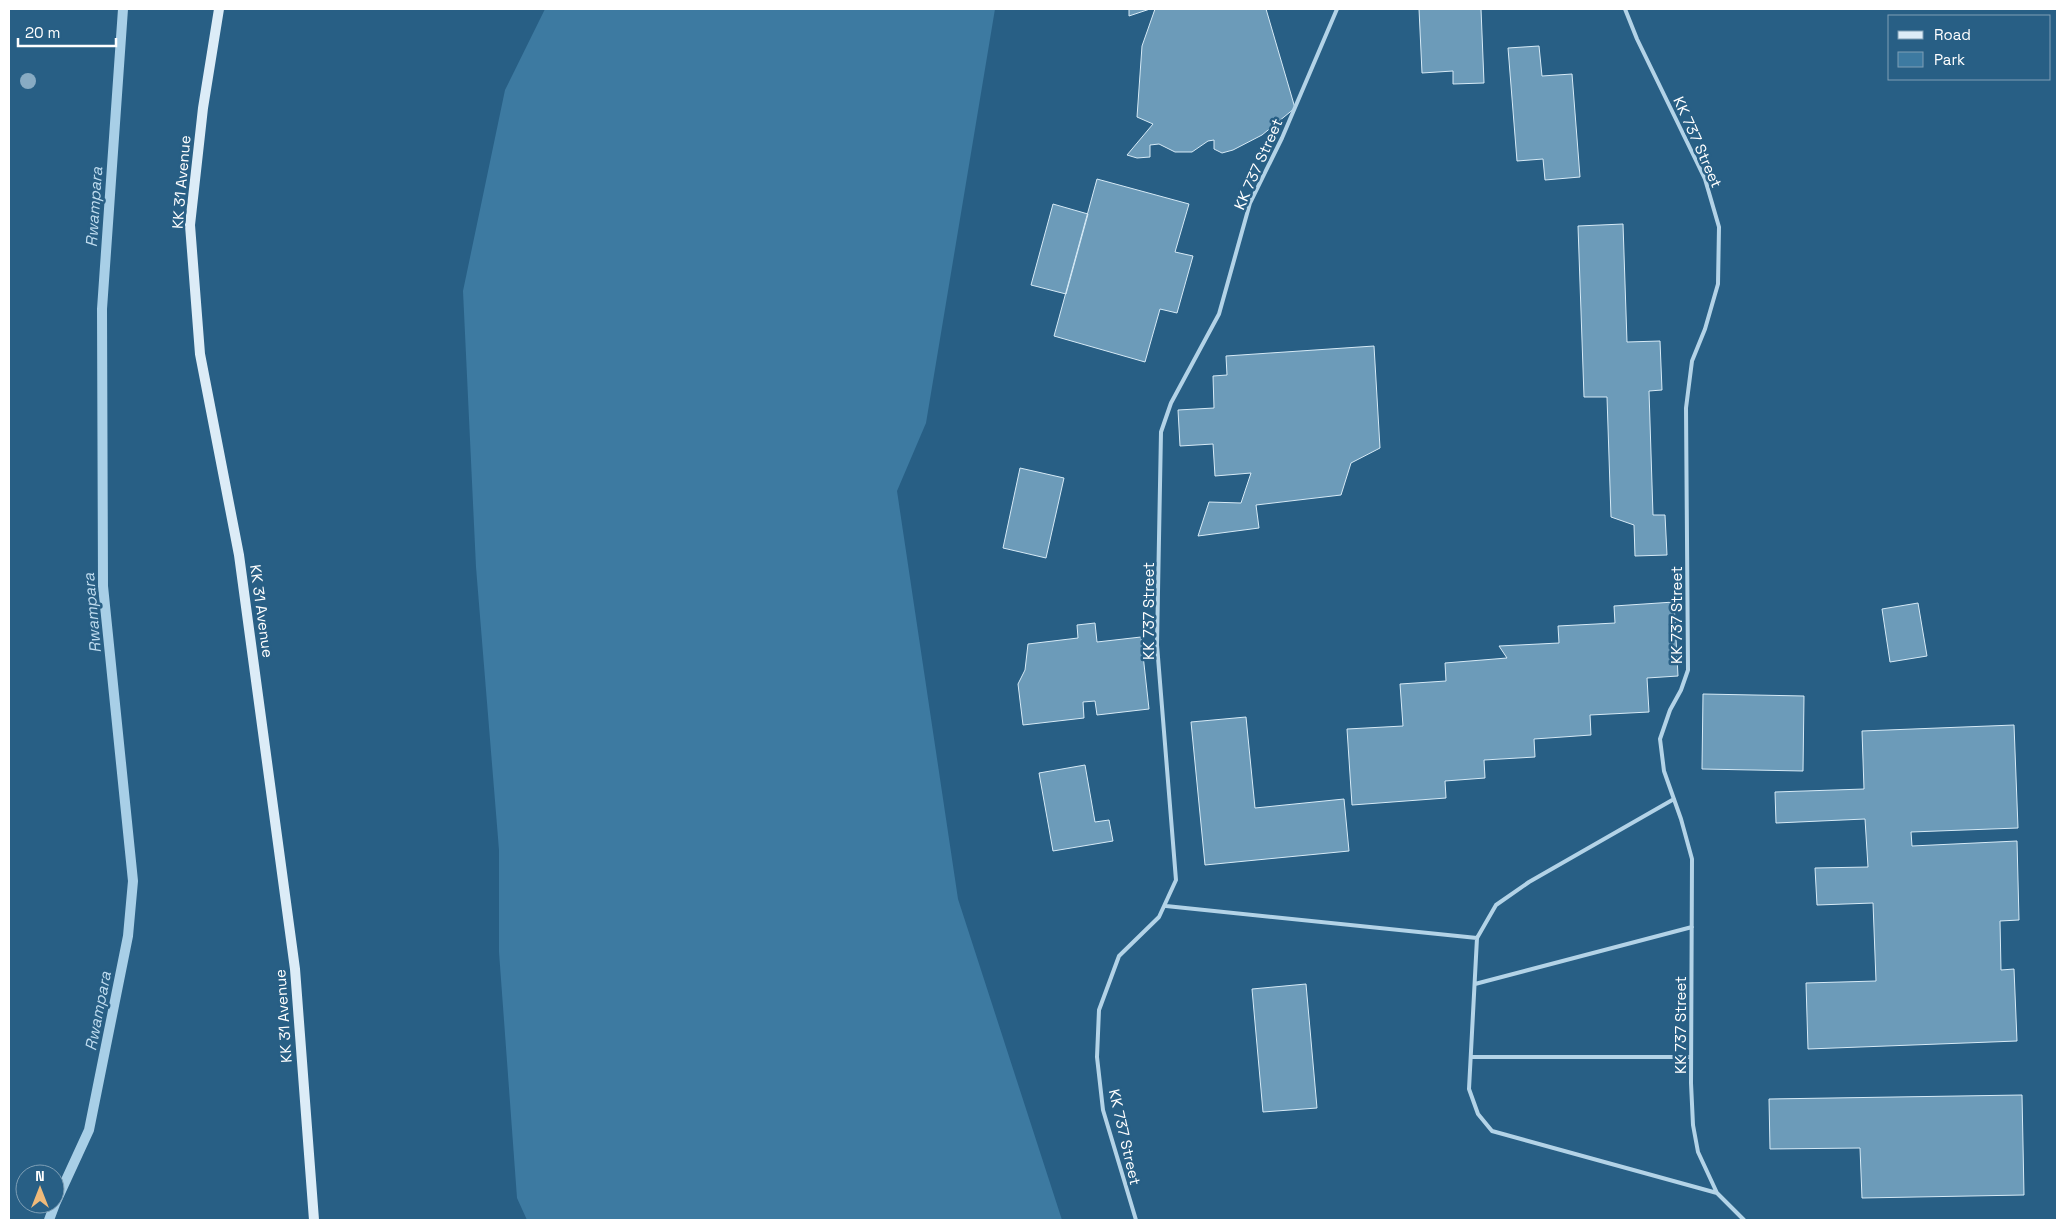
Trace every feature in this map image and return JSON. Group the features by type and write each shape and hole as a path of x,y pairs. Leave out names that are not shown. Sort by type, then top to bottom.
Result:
{"street":[{"name":"KK 31 Avenue","path":"219,9 203,108 190,225 200,354 239,555 294,959 314,1220"}],"lane":[{"name":"KK 737 Street","path":"1136,1220 1103,1110 1097,1057 1099,1010 1119,956 1159,917 1166,906 1176,880 1157,645 1161,432 1170,403 1184,382 1219,314 1250,203 1282,138 1337,9"},
{"name":"KK 737 Street","path":"1625,9 1637,39 1705,179 1719,227 1718,284 1705,329 1692,361 1686,408 1688,670 1681,690 1670,710 1660,739 1664,771 1692,858 1691,1057 1693,1126 1698,1152 1717,1193 1744,1220"},
{"path":"1674,799 1529,882 1496,905 1477,938 1468,1089 1478,1114 1492,1131 1717,1193"},
{"path":"1166,906 1477,938"},
{"path":"1474,984 1692,927"},
{"path":"1471,1056 1691,1057"}],"green space":[{"path":"545,9 995,9 926,423 897,491 958,899 1062,1220 527,1220 517,1198 499,952 499,850 476,567 463,291 505,90"}],"building":[{"path":"1129,9 1150,9 1129,16"},
{"path":"1155,9 1266,9 1295,108 1262,135 1233,150 1222,153 1214,149 1214,140 1208,141 1192,152 1175,152 1159,144 1150,145 1150,157 1137,158 1127,155 1153,124 1137,117 1142,46"},
{"path":"1419,9 1481,9 1484,83 1453,84 1453,71 1422,73"},
{"path":"1539,46 1542,76 1572,74 1580,177 1545,180 1543,159 1517,161 1508,48"},
{"path":"1097,179 1189,204 1175,252 1193,256 1177,313 1160,309 1145,362 1054,336"},
{"path":"1053,204 1088,214 1066,294 1031,285"},
{"path":"1623,224 1627,342 1660,341 1662,390 1649,391 1653,515 1665,515 1667,555 1635,556 1634,525 1611,517 1607,397 1584,397 1578,226"},
{"path":"1374,346 1380,448 1351,463 1341,495 1256,505 1259,528 1198,536 1209,502 1241,503 1251,473 1215,476 1213,444 1180,446 1178,410 1214,408 1213,376 1227,375 1226,356"},
{"path":"1020,468 1064,478 1046,558 1003,548"},
{"path":"1674,602 1678,676 1647,678 1649,712 1590,715 1591,735 1534,739 1535,757 1484,760 1485,778 1445,781 1446,798 1352,805 1347,729 1403,726 1400,684 1446,681 1445,663 1507,658 1499,646 1559,643 1558,626 1615,623 1614,606"},
{"path":"1918,603 1927,656 1890,662 1882,609"},
{"path":"1095,623 1097,642 1141,637 1149,709 1097,715 1095,701 1083,702 1084,718 1023,725 1018,684 1025,670 1028,644 1078,638 1077,625"},
{"path":"1703,694 1804,696 1803,771 1702,769"},
{"path":"1246,717 1255,808 1344,799 1349,851 1205,865 1191,722"},
{"path":"2014,725 2018,828 1911,832 1912,846 2017,841 2019,920 2000,921 2001,970 2014,969 2017,1041 1808,1049 1806,983 1876,981 1873,903 1817,905 1815,868 1868,867 1865,819 1776,823 1775,792 1864,789 1862,731"},
{"path":"1085,765 1095,822 1109,820 1113,841 1053,851 1039,773"},
{"path":"1306,984 1317,1108 1263,1112 1252,989"},
{"path":"2022,1095 2024,1195 1862,1198 1860,1148 1770,1149 1769,1099"}],"waterway":[{"name":"Rwampara","path":"65,1182 89,1130 128,936 133,881 103,586 102,309 123,9"},
{"name":"Rwampara","path":"49,1220 51,1214"}]}
